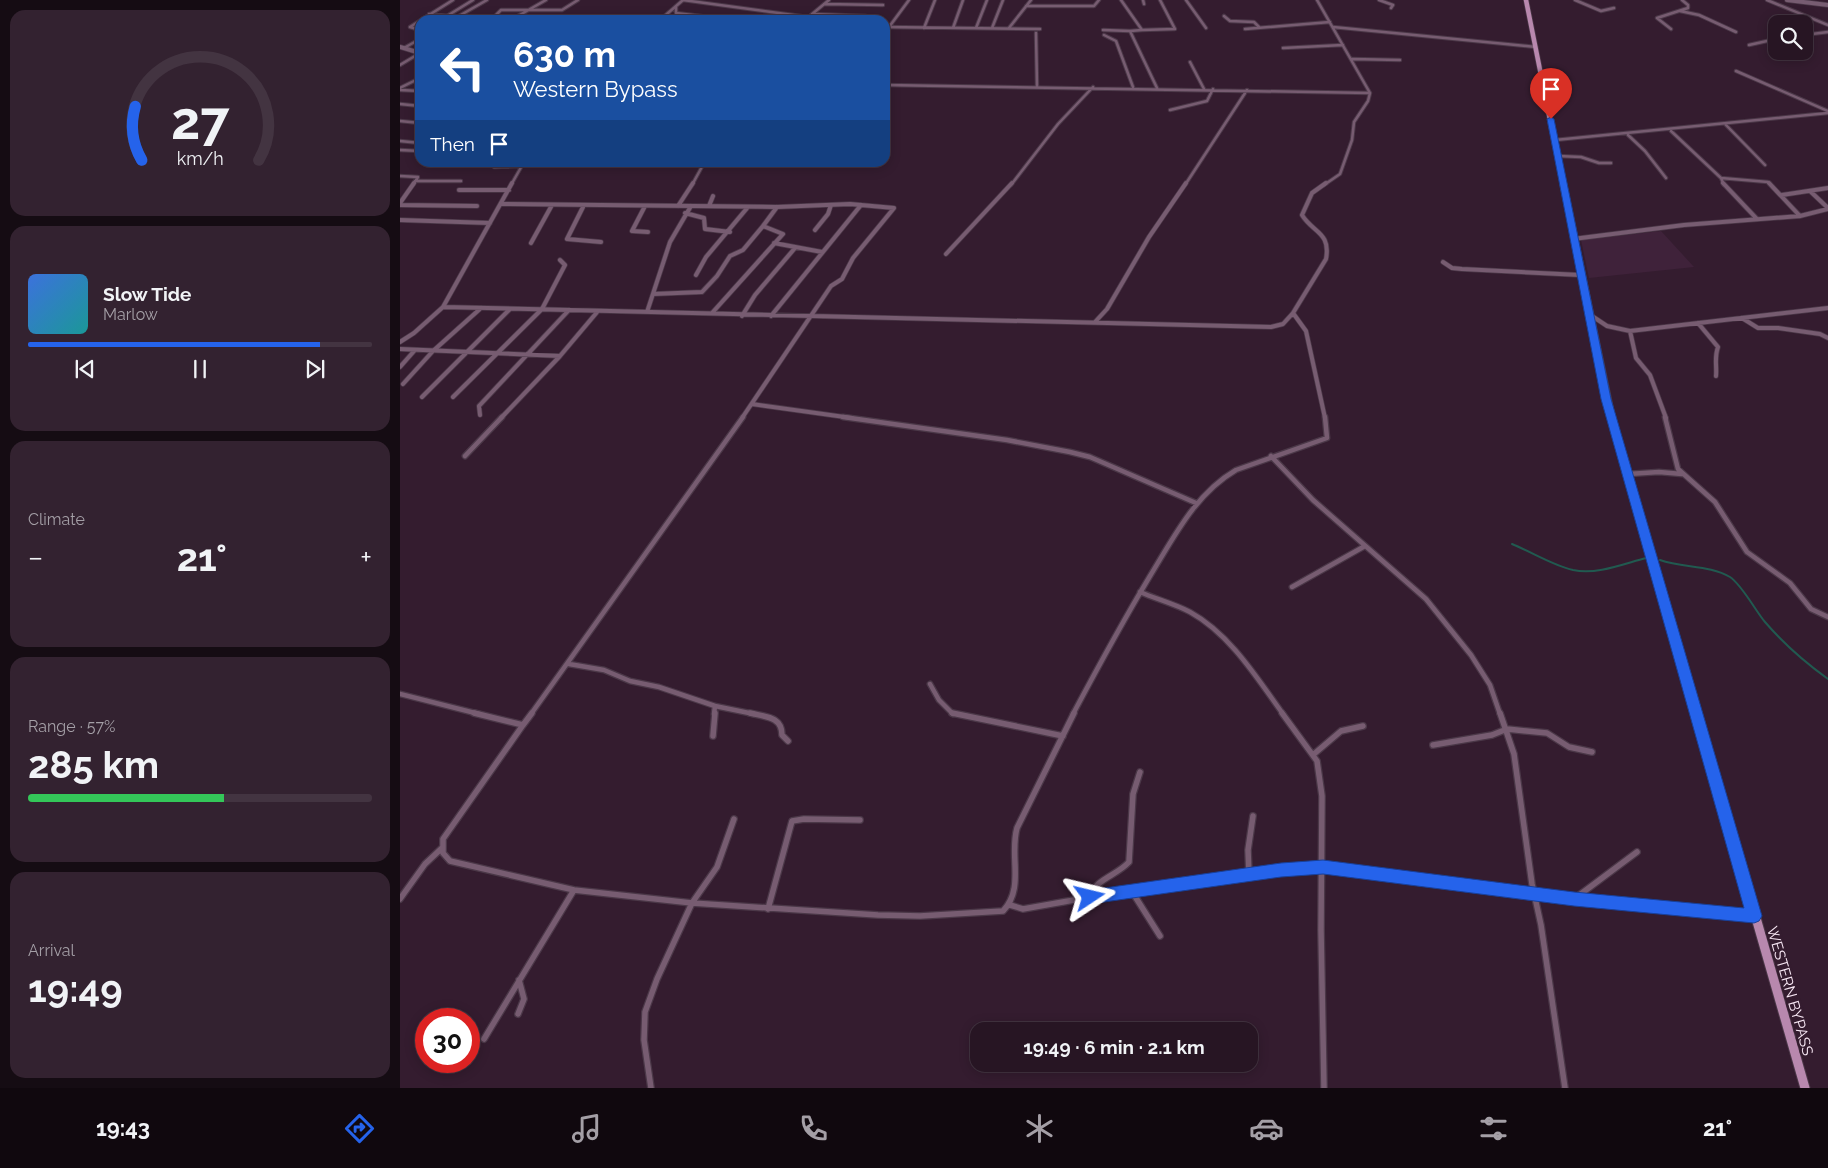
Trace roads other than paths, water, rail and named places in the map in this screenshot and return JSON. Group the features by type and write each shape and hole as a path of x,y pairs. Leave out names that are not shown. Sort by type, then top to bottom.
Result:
{"main road":[{"name":"WESTERN BYPASS","path":"1526,0 1606,399 1805,1088"}],"street":[{"path":"429,14 452,0"},
{"path":"449,15 473,0"},
{"path":"479,0 486,0"},
{"path":"461,15 486,0"},
{"path":"520,15 546,0"},
{"path":"496,15 501,10 564,10 578,0"},
{"path":"666,15 683,0 793,15"},
{"path":"812,14 829,0"},
{"path":"862,5 872,0"},
{"path":"890,23 909,0"},
{"path":"924,28 935,0"},
{"path":"952,28 963,0"},
{"path":"976,28 987,0"},
{"path":"992,28 1003,0"},
{"path":"1009,28 1031,0"},
{"path":"1026,6 1094,6 1099,0"},
{"path":"1122,0 1142,30"},
{"path":"1143,0 1144,4"},
{"path":"1103,30 1175,29 1160,0"},
{"path":"1186,0 1206,28"},
{"path":"443,307 712,313 742,316 1278,326 1293,313 1302,294 1327,258 1326,241 1314,226 1303,218 1303,210 1315,188 1340,174 1352,140 1354,122 1368,101 1370,93 1318,0"},
{"path":"1379,0 1393,5 1391,8"},
{"path":"1575,0 1600,11 1614,8"},
{"path":"1671,29 1657,18 1680,11 1689,6 1682,0"},
{"path":"1768,0 1828,25"},
{"path":"1787,0 1828,5"},
{"path":"824,4 883,5"},
{"path":"676,7 677,13 693,15"},
{"path":"1680,11 1699,15 1721,27 1736,32"},
{"path":"429,14 438,15"},
{"path":"812,14 839,15"},
{"path":"1224,16 1231,21 1255,22 1259,27"},
{"path":"1244,29 1330,22"},
{"path":"890,27 1040,29"},
{"path":"1333,27 1536,47"},
{"path":"1130,30 1157,88"},
{"path":"1813,34 1828,32"},
{"path":"1036,33 1037,86"},
{"path":"1104,35 1116,41 1133,87"},
{"path":"1749,45 1768,41"},
{"path":"402,48 415,42"},
{"path":"1283,48 1344,45"},
{"path":"402,48 415,52"},
{"path":"400,65 415,56"},
{"path":"1352,59 1400,60"},
{"path":"1190,62 1204,89"},
{"path":"1736,71 1828,112"},
{"path":"400,89 415,81"},
{"path":"890,85 1133,87 1370,93"},
{"path":"946,254 1022,172 1058,124 1092,87"},
{"path":"400,89 415,90"},
{"path":"1170,110 1207,101 1213,89"},
{"path":"1095,322 1107,309 1149,236 1247,90"},
{"path":"400,104 415,106"},
{"path":"1555,140 1726,125 1828,112"},
{"path":"400,121 415,122"},
{"path":"1726,125 1766,165"},
{"path":"1671,130 1721,178 1721,182 1728,191 1756,218"},
{"path":"1628,135 1645,151 1666,178"},
{"path":"400,141 415,142"},
{"path":"400,150 415,151"},
{"path":"1558,156 1581,157 1599,163 1611,163"},
{"path":"400,342 414,333 443,307 521,167"},
{"path":"678,206 702,167"},
{"path":"400,176 418,177 400,204"},
{"path":"1721,178 1765,181 1782,195 1800,216"},
{"path":"415,182 461,181"},
{"path":"1782,195 1828,188"},
{"path":"459,190 509,190"},
{"path":"1810,191 1828,209"},
{"path":"709,206 713,196"},
{"path":"400,204 477,206"},
{"path":"502,204 645,206 861,205 894,208 853,258 842,279 831,286 752,404 443,839 443,854 450,861 574,890 768,909 920,916 1003,911 1010,905 1014,895 1014,844 1018,826 1063,736 1140,592 1196,503 1224,477 1271,456 1326,438 1328,433 1311,348 1306,331 1293,313"},
{"path":"531,244 552,205"},
{"path":"584,205 568,239 601,242"},
{"path":"815,230 828,214 831,205"},
{"path":"771,316 818,255 823,252 861,205"},
{"path":"645,206 632,231 648,232"},
{"path":"648,312 670,242 685,213 691,206"},
{"path":"696,275 703,260 730,232 748,206"},
{"path":"653,294 702,292 717,276 730,256 744,250 777,206"},
{"path":"1573,239 1684,225 1800,216 1828,209"},
{"path":"685,213 704,218 705,229 730,232"},
{"path":"400,220 490,223"},
{"path":"712,313 783,233 763,226"},
{"path":"774,243 823,252"},
{"path":"742,316 755,295 795,248"},
{"path":"453,396 542,309 565,265 560,260"},
{"path":"1443,262 1452,268 1462,269 1580,275"},
{"path":"403,384 433,351 481,308"},
{"path":"1588,313 1607,326 1630,331 1827,308"},
{"path":"422,397 510,309"},
{"path":"480,415 479,406 570,310"},
{"path":"465,456 560,356 598,311"},
{"path":"797,316 805,325"},
{"path":"1742,318 1758,328 1774,328 1820,334 1828,338"},
{"path":"1698,323 1718,347 1714,357 1716,376"},
{"path":"1630,331 1637,362 1650,375 1670,430 1678,469 1715,502 1747,552 1790,583 1811,609 1828,617"},
{"path":"400,349 560,356"},
{"path":"400,366 415,350"},
{"path":"752,404 1007,440 1070,452 1090,457 1196,503"},
{"path":"1271,456 1313,500 1426,599 1471,654 1490,684 1514,754 1534,893 1566,1087"},
{"path":"1628,474 1659,472 1682,474"},
{"path":"1292,587 1365,546"},
{"path":"1140,592 1190,612 1213,628 1248,665 1314,754 1320,771 1322,796 1323,867 1320,930 1324,1088"},
{"path":"569,664 604,670 630,681 690,696 715,706 741,710 778,722 782,726 782,735 788,741"},
{"path":"930,684 939,700 953,714 1063,736"},
{"path":"400,694 523,725"},
{"path":"713,736 715,706"},
{"path":"1314,754 1341,730 1362,726"},
{"path":"1433,745 1492,735 1507,729 1547,733 1564,746 1592,752"},
{"path":"1090,897 1097,882 1126,868 1130,862 1130,800 1140,772"},
{"path":"1249,875 1248,850 1253,816"},
{"path":"651,1088 644,1040 645,1012 692,903 717,867 734,819"},
{"path":"768,909 792,821 804,819 860,820"},
{"path":"400,898 425,864 442,848"},
{"path":"1574,899 1582,891 1607,876 1636,852"},
{"path":"1010,905 1023,909 1131,890 1323,867 1574,899 1754,916"},
{"path":"484,1038 574,890"},
{"path":"1131,890 1160,936"},
{"path":"518,1014 524,999 519,980"}],"waterway":[{"path":"1512,544 1557,565 1582,571 1601,570 1646,558"},
{"path":"1660,560 1714,570 1730,577 1779,638 1828,679"}]}
